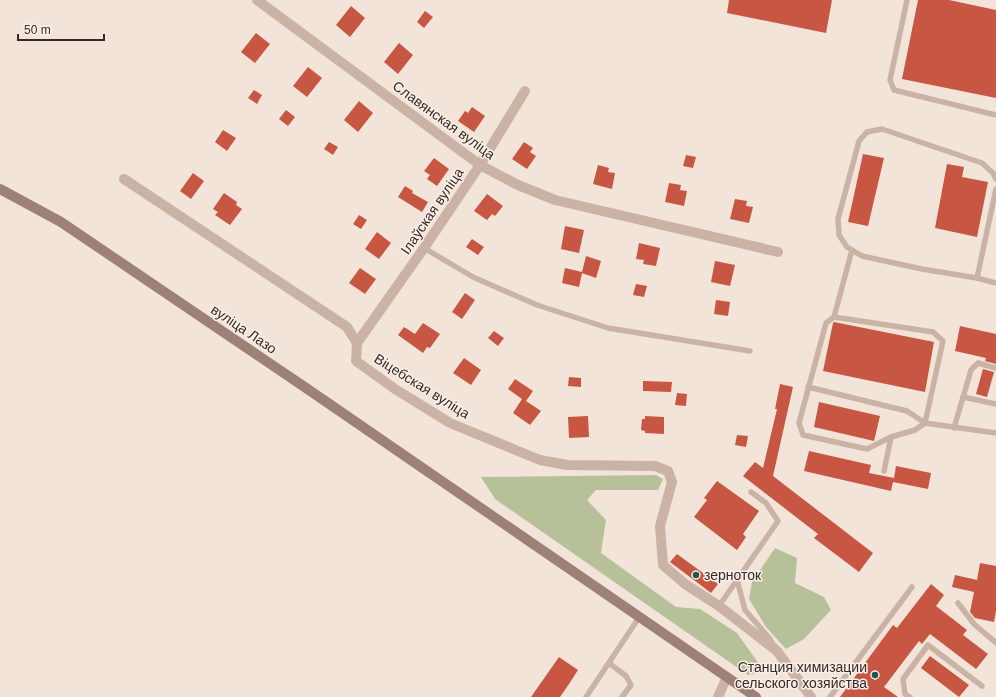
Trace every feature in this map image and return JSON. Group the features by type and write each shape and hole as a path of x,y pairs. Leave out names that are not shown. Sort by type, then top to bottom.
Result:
{"main road":[{"name":"вуліца Лазо","path":"0,189 61,222 469,499 756,697"}],"street":[{"name":"Славянская вуліца","path":"257,0 480,165 518,185 555,200 778,252"},
{"name":"Ілаўская вуліца","path":"357,343 480,165 525,91"},
{"path":"124,179 347,327 357,343"},
{"name":"Віцебская вуліца","path":"357,343 356,361 395,389 450,423 540,460 567,465 655,466 668,471 672,482 660,526 663,565 685,584 719,606 777,651 811,697"},
{"path":"718,697 727,677"}],"lane":[{"path":"907,0 890,80 894,90 996,115"},
{"path":"996,179 993,173 982,163 882,129 867,132 859,140 838,219 839,235 847,247 862,256 996,283"},
{"path":"977,278 996,190"},
{"path":"424,248 473,277 537,305 608,328 750,351"},
{"path":"834,317 933,332 943,342 925,423 915,430 891,437 867,449 803,435 799,423 808,387 826,323 834,317 852,250"},
{"path":"954,428 971,370 978,363 996,368"},
{"path":"808,387 907,411 925,423 996,433"},
{"path":"963,397 996,404"},
{"path":"884,471 891,437"},
{"path":"719,606 778,521 766,503 751,492"},
{"path":"737,580 745,610 770,639 777,651"},
{"path":"830,697 912,588"},
{"path":"958,603 974,624 996,643"},
{"path":"586,697 640,616"},
{"path":"910,697 905,694 903,679 928,645 982,686"},
{"path":"609,663 626,676 631,685 622,697"}],"green space":[{"path":"656,475 663,479 658,490 596,490 587,500 606,520 601,553 676,607 700,609 737,633 764,671 748,675 495,499 481,477"},
{"path":"775,548 797,558 795,583 824,597 831,610 804,639 786,649 766,627 749,599 752,582"}],"building":[{"path":"729,0 832,0 826,33 727,13"},
{"path":"918,0 949,0 996,10 996,98 902,79"},
{"path":"351,6 365,18 350,37 336,25"},
{"path":"425,11 433,17 424,28 417,22"},
{"path":"256,33 270,44 255,63 241,52"},
{"path":"399,43 413,55 398,74 384,62"},
{"path":"308,67 322,78 307,97 293,86"},
{"path":"254,90 262,95 257,104 248,98"},
{"path":"359,101 373,113 358,132 344,120"},
{"path":"472,107 485,116 474,132 458,121 465,111 468,113"},
{"path":"286,110 295,117 288,126 279,119"},
{"path":"223,130 236,138 227,151 215,142"},
{"path":"329,142 338,147 333,155 324,149"},
{"path":"524,142 533,148 530,152 536,156 527,169 512,159"},
{"path":"863,154 884,158 868,226 848,222"},
{"path":"686,155 696,157 693,168 683,166"},
{"path":"434,158 449,169 437,186 427,179 430,175 424,171"},
{"path":"947,164 964,167 962,177 988,182 977,237 935,228"},
{"path":"598,165 609,168 608,172 615,173 612,189 593,184"},
{"path":"193,173 204,181 191,199 180,191"},
{"path":"669,183 681,185 680,190 687,191 684,206 665,202"},
{"path":"405,186 413,191 412,193 428,202 422,212 398,197"},
{"path":"224,193 237,202 236,205 242,209 230,225 215,215 218,212 213,209"},
{"path":"487,194 503,206 495,216 492,214 487,220 474,211"},
{"path":"735,199 747,201 746,206 753,207 749,223 730,219"},
{"path":"359,215 367,220 361,229 353,224"},
{"path":"565,226 584,230 579,253 561,249"},
{"path":"377,232 391,243 379,259 365,249"},
{"path":"472,239 484,247 478,255 466,247"},
{"path":"639,243 660,248 656,266 643,264 644,260 636,259"},
{"path":"586,256 601,261 596,278 582,273 579,287 562,283 565,268 582,272"},
{"path":"715,261 735,265 730,286 711,282"},
{"path":"360,268 376,279 365,294 349,283"},
{"path":"636,284 647,286 644,297 633,295"},
{"path":"465,293 475,300 462,319 452,312"},
{"path":"716,300 730,302 728,316 714,314"},
{"path":"834,322 934,342 925,392 823,371"},
{"path":"423,323 440,334 430,348 427,347 423,353 398,335 404,327 415,334"},
{"path":"960,326 996,334 996,364 985,361 986,358 955,351"},
{"path":"494,331 504,338 498,346 488,338"},
{"path":"464,358 481,370 471,385 453,373"},
{"path":"983,369 994,372 987,397 976,394"},
{"path":"569,377 581,378 581,387 568,386"},
{"path":"515,379 533,391 526,401 541,411 530,425 513,413 522,399 508,389"},
{"path":"643,381 672,382 671,392 643,391"},
{"path":"780,384 793,387 773,476 873,553 859,572 814,538 818,534 743,476 755,462 763,468 777,409 775,409"},
{"path":"677,393 687,394 686,406 675,405"},
{"path":"819,402 880,416 874,441 814,427"},
{"path":"588,416 589,437 569,438 568,417"},
{"path":"645,416 664,417 664,434 645,433 645,431 641,430 642,419 645,419"},
{"path":"737,435 748,436 746,447 735,445"},
{"path":"809,451 871,465 869,473 894,478 896,466 931,473 928,489 893,482 891,491 804,471"},
{"path":"717,481 759,511 743,534 746,537 737,550 694,517 707,500 704,498"},
{"name":"зерноток","path":"677,554 718,584 711,593 670,562"},
{"path":"980,563 996,566 996,611 994,622 975,618 970,612 974,592 952,587 955,575 977,580"},
{"path":"931,584 944,595 936,606 967,630 963,635 988,654 976,669 930,634 922,644 919,641 884,687 898,697 840,697 893,625 897,628"},
{"path":"930,656 969,685 959,697 921,668"},
{"path":"559,657 578,670 560,697 531,697"}],"place":[{"name":"зерноток","path":"696,575"},
{"name":"Станция химизации сельского хозяйства","path":"875,675"}]}
